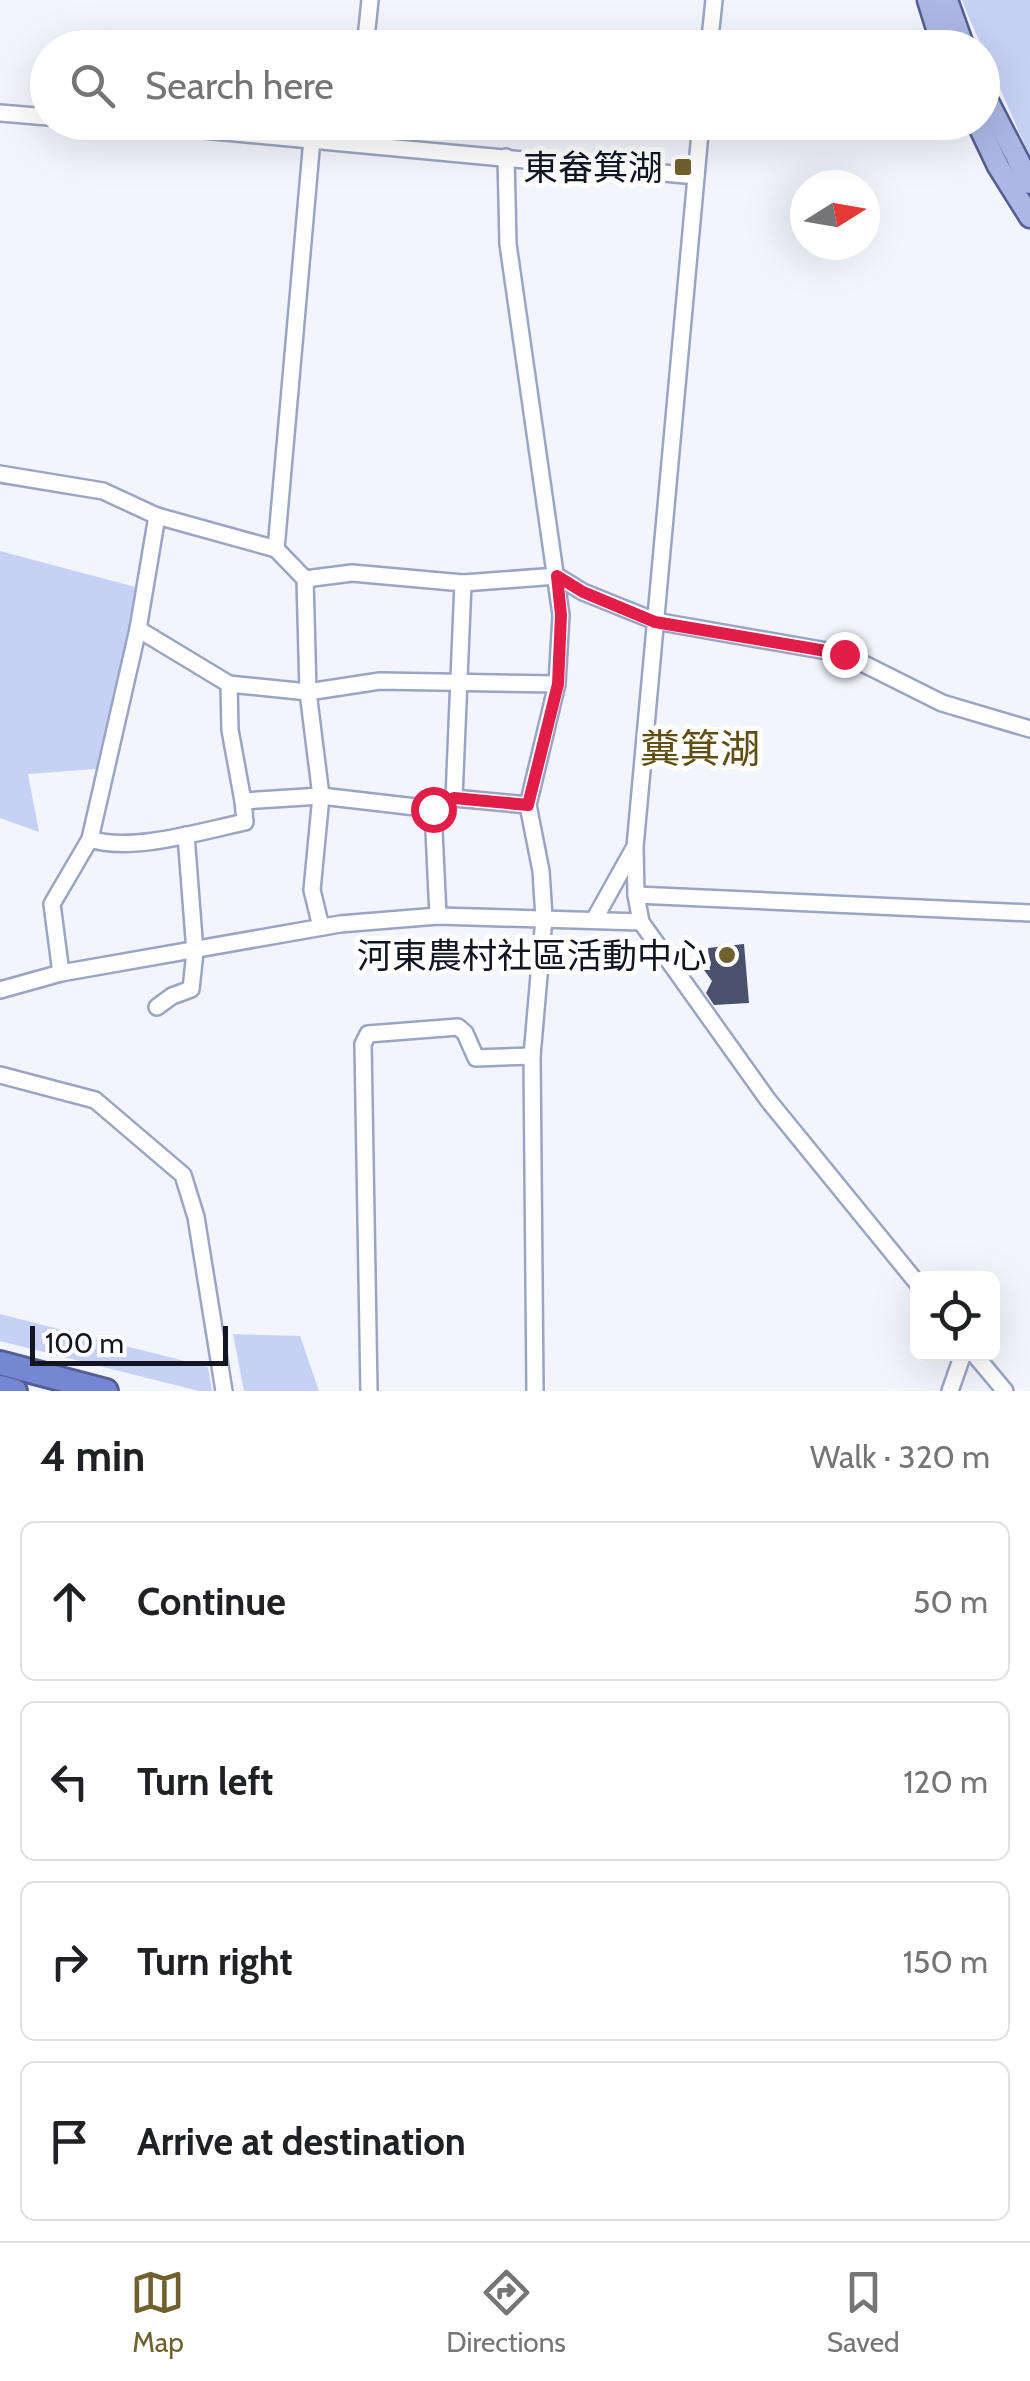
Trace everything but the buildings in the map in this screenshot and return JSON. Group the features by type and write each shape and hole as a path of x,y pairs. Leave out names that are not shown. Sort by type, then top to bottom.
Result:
{"highway":[{"path":"0,1363 106,1391"},
{"path":"0,1387 14,1391"}],"main road":[{"path":"928,0 937,30"},
{"path":"948,0 958,30"},
{"path":"1000,128 1030,183"},
{"path":"985,140 1030,217"}],"street":[{"path":"367,30 370,0"},
{"path":"711,30 714,0"},
{"path":"0,112 30,114"},
{"path":"276,549 312,140"},
{"path":"323,140 696,176"},
{"path":"699,140 636,847 636,895 641,922 768,1100 910,1274"},
{"path":"506,157 508,244 561,615 558,684 528,805 541,871 544,918 532,1056 535,1391"},
{"path":"0,474 103,491 157,516 276,549 306,578 308,692 321,796 312,890 321,927"},
{"path":"61,973 52,904 90,839 138,629 157,516"},
{"path":"306,578 352,573 464,583 557,576 583,592 655,622 844,654 942,703 1030,729"},
{"path":"454,798 464,583"},
{"path":"138,629 230,684 308,692 380,681 558,684"},
{"path":"90,839 107,845 186,835 245,822 230,730 230,684"},
{"path":"243,801 321,796 433,809 454,798 528,805"},
{"path":"433,809 438,916"},
{"path":"158,1008 172,996 191,989 195,952 186,835"},
{"path":"594,920 636,847"},
{"path":"636,895 1030,913"},
{"path":"0,990 61,973 321,927 438,916 641,922"},
{"path":"369,1391 363,1044 368,1034 458,1027 465,1032 476,1058 532,1056"},
{"path":"0,1075 95,1100 182,1175 196,1218 224,1391"},
{"path":"950,1391 960,1361"},
{"path":"980,1361 1005,1391"}],"shaded area":[{"path":"962,0 1030,0 1030,157 1000,88 1000,30 974,30"},
{"path":"0,551 143,589 109,768 28,774 39,832 0,818"},
{"path":"0,1314 208,1367 212,1391 0,1341"},
{"path":"233,1334 300,1336 319,1391 244,1391"}],"place":[{"name":"東畚箕湖","path":"683,167"},
{"name":"河東農村社區活動中心","path":"727,955"}],"district":[{"name":"糞箕湖","path":"700,748"}],"route":[{"path":"433,809 454,798 528,805 558,684 561,615 557,576 583,592 655,622 844,654"}]}
